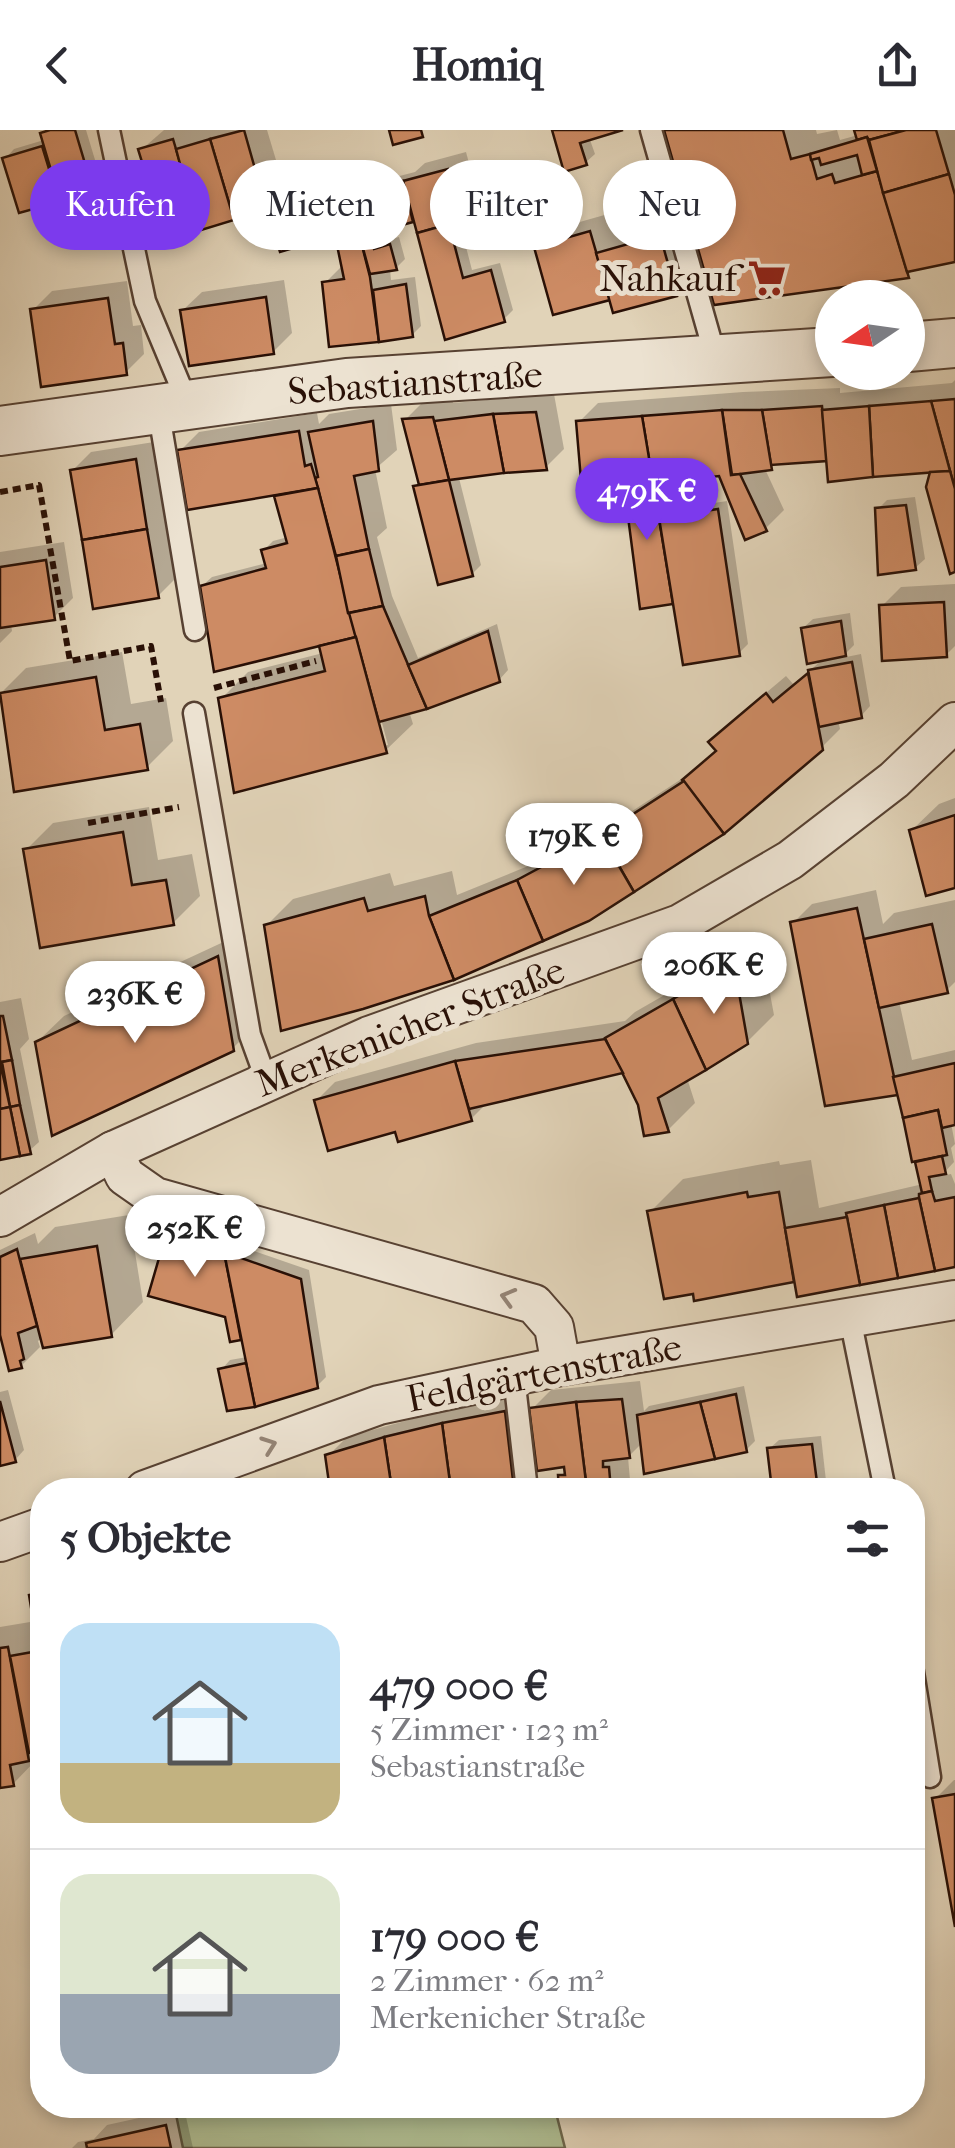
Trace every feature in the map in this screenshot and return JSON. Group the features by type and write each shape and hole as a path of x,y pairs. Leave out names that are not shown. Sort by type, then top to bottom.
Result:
{"street":[{"path":"925,346 955,343"},
{"name":"Sebastianstraße","path":"0,431 348,384 815,353"},
{"name":"Merkenicher Straße","path":"0,1217 113,1151 369,1036 680,924 790,860 894,780 955,722"},
{"path":"113,1151 125,1176 154,1197 534,1304 554,1327 561,1366"},
{"name":"Feldgärtenstraße","path":"177,1478 379,1405 561,1366 955,1300"},
{"path":"0,1542 30,1531"}],"lane":[{"path":"109,130 145,301 173,406 194,630"},
{"path":"651,130 716,361"},
{"path":"194,712 250,1035 268,1082"},
{"path":"850,1318 883,1478"},
{"path":"514,1376 526,1478"},
{"path":"925,1746 930,1777"}],"path":[{"path":"0,492 39,485 70,661 152,646 163,718"},
{"path":"194,712 213,703 214,688 316,662"},
{"path":"174,789 178,807"},
{"path":"88,823 210,802"}],"green space":[{"path":"177,2118 557,2118 565,2148 183,2148"}],"building":[{"path":"75,130 84,160 48,160 40,133"},
{"path":"244,130 253,160 230,160 230,206 210,139"},
{"path":"389,130 421,130 423,137 393,145"},
{"path":"552,130 623,130 580,143 587,165 583,166 583,160 561,160"},
{"path":"664,130 783,130 791,159 810,154 817,179 832,174 835,183 877,171 909,278 815,280 815,291 714,305 698,250 736,250 736,160 673,160"},
{"path":"854,130 906,130 857,140"},
{"path":"906,130 936,130 949,174 883,193 869,140"},
{"path":"867,137 877,171 862,175 857,155 821,165 819,158 811,160 810,154"},
{"path":"173,139 179,160 141,160 138,149"},
{"path":"210,139 230,206 230,221 210,227 210,160 179,160 176,149"},
{"path":"42,146 46,160 30,160 30,210 19,213 2,158"},
{"path":"430,174 430,229 417,233 410,207 410,179"},
{"path":"949,174 955,195 955,262 907,272 883,193"},
{"path":"430,229 430,250 456,250 463,278 491,270 505,322 445,340 417,233"},
{"path":"590,231 610,300 553,315 535,250 583,250 583,233"},
{"path":"338,250 363,250 379,342 329,347 322,282 344,279"},
{"path":"363,250 392,250 397,270 370,274"},
{"path":"664,250 677,296 613,313 596,253"},
{"path":"406,284 413,337 379,342 373,290"},
{"path":"266,297 274,354 189,366 180,310"},
{"path":"108,298 115,344 123,343 127,375 41,387 30,309"},
{"path":"955,399 955,489 931,401"},
{"path":"931,401 950,471 873,477 869,406"},
{"path":"822,406 827,461 771,465 762,410"},
{"path":"869,406 873,477 828,482 822,410"},
{"path":"722,410 762,410 772,470 732,475"},
{"path":"722,410 731,475 740,474 767,531 745,540 719,476 653,483 642,416"},
{"path":"536,412 547,470 504,473 493,414"},
{"path":"493,414 504,473 449,480 434,421"},
{"path":"642,416 652,476 623,478 624,492 606,495 604,478 581,480 576,421"},
{"path":"433,417 449,480 419,485 402,419"},
{"path":"373,421 379,471 354,476 369,549 336,556 315,478 318,477 308,432"},
{"path":"299,431 305,466 311,464 318,488 187,510 177,450"},
{"path":"136,459 147,529 82,540 70,470"},
{"path":"950,471 955,489 955,572 950,574 926,487 930,472"},
{"path":"652,476 673,604 640,609 623,478"},
{"path":"687,479 690,495 702,494 705,511 659,518 653,483"},
{"path":"449,480 473,576 438,585 413,486"},
{"path":"318,488 356,637 214,672 200,586 266,568 261,550 287,543 274,496"},
{"path":"906,505 916,570 878,575 875,508"},
{"path":"718,509 740,656 683,665 659,518"},
{"path":"147,529 159,598 93,609 82,540"},
{"path":"369,549 383,606 348,613 336,556"},
{"path":"46,560 55,620 0,628 0,567"},
{"path":"944,602 947,657 882,661 879,605"},
{"path":"383,606 427,709 379,722 349,613"},
{"path":"841,621 846,656 807,664 801,628"},
{"path":"488,631 500,682 427,709 408,665"},
{"path":"356,637 387,753 234,793 218,698 325,671 319,646"},
{"path":"852,662 862,718 819,727 808,670"},
{"path":"808,673 823,750 724,834 682,780 716,751 708,742 766,693 773,702"},
{"path":"96,677 105,730 140,724 148,770 14,792 0,693"},
{"path":"684,781 724,834 634,892 601,835"},
{"path":"955,815 955,888 926,896 909,830"},
{"path":"123,832 132,885 166,880 174,925 40,948 23,849"},
{"path":"601,835 634,892 589,921 543,941 517,880"},
{"path":"517,880 543,941 454,980 429,916"},
{"path":"425,896 454,980 281,1031 264,925 364,898 368,911"},
{"path":"857,908 898,1095 825,1106 790,922"},
{"path":"932,924 948,993 879,1008 864,939"},
{"path":"218,956 234,1051 52,1136 35,1042"},
{"path":"734,964 748,1044 706,1070 673,999"},
{"path":"673,999 706,1070 658,1098 669,1132 644,1136 638,1105 605,1038"},
{"path":"0,1016 12,1060 0,1062"},
{"path":"605,1039 623,1073 469,1109 455,1061"},
{"path":"12,1060 20,1105 10,1107 2,1062"},
{"path":"455,1061 472,1121 398,1142 395,1132 328,1151 314,1100"},
{"path":"0,1062 10,1107 0,1109"},
{"path":"955,1063 955,1125 942,1128 938,1110 903,1118 893,1077"},
{"path":"20,1105 31,1154 20,1156 10,1107"},
{"path":"10,1107 20,1156 0,1160 0,1109"},
{"path":"938,1110 947,1155 912,1162 903,1118"},
{"path":"942,1156 946,1174 929,1177 932,1191 922,1193 915,1162"},
{"path":"932,1191 935,1201 955,1197 955,1267 935,1271 919,1198 919,1194"},
{"path":"747,1192 748,1197 779,1192 794,1282 694,1301 693,1294 664,1299 647,1211"},
{"path":"919,1198 935,1271 898,1278 884,1205"},
{"path":"884,1205 898,1278 860,1285 846,1213"},
{"path":"847,1217 860,1285 797,1297 785,1228"},
{"path":"166,1234 224,1252 241,1340 230,1342 225,1317 148,1296"},
{"path":"97,1246 112,1337 43,1348 20,1259"},
{"path":"17,1249 37,1326 18,1333 24,1359 20,1361 22,1368 9,1371 0,1335 0,1257"},
{"path":"224,1252 301,1279 318,1388 255,1407"},
{"path":"246,1363 255,1407 227,1411 218,1369"},
{"path":"736,1394 747,1452 715,1459 700,1402"},
{"path":"622,1399 630,1458 603,1461 603,1467 609,1467 610,1478 586,1478 576,1402"},
{"path":"0,1401 16,1462 0,1466"},
{"path":"576,1402 586,1478 558,1478 565,1475 564,1467 537,1471 529,1408"},
{"path":"700,1402 715,1459 644,1474 637,1415"},
{"path":"505,1411 513,1478 449,1478 442,1423"},
{"path":"442,1423 449,1478 390,1478 384,1437"},
{"path":"384,1437 390,1478 328,1478 325,1455"},
{"path":"812,1444 816,1478 771,1478 767,1448"},
{"path":"8,1647 29,1761 10,1765 14,1786 0,1788 0,1648"},
{"path":"30,1652 29,1753 10,1656"},
{"path":"955,1794 955,1927 932,1798"},
{"path":"166,2125 171,2148 87,2148 86,2143"}],"place":[{"name":"Nahkauf","path":"767,278"}]}
